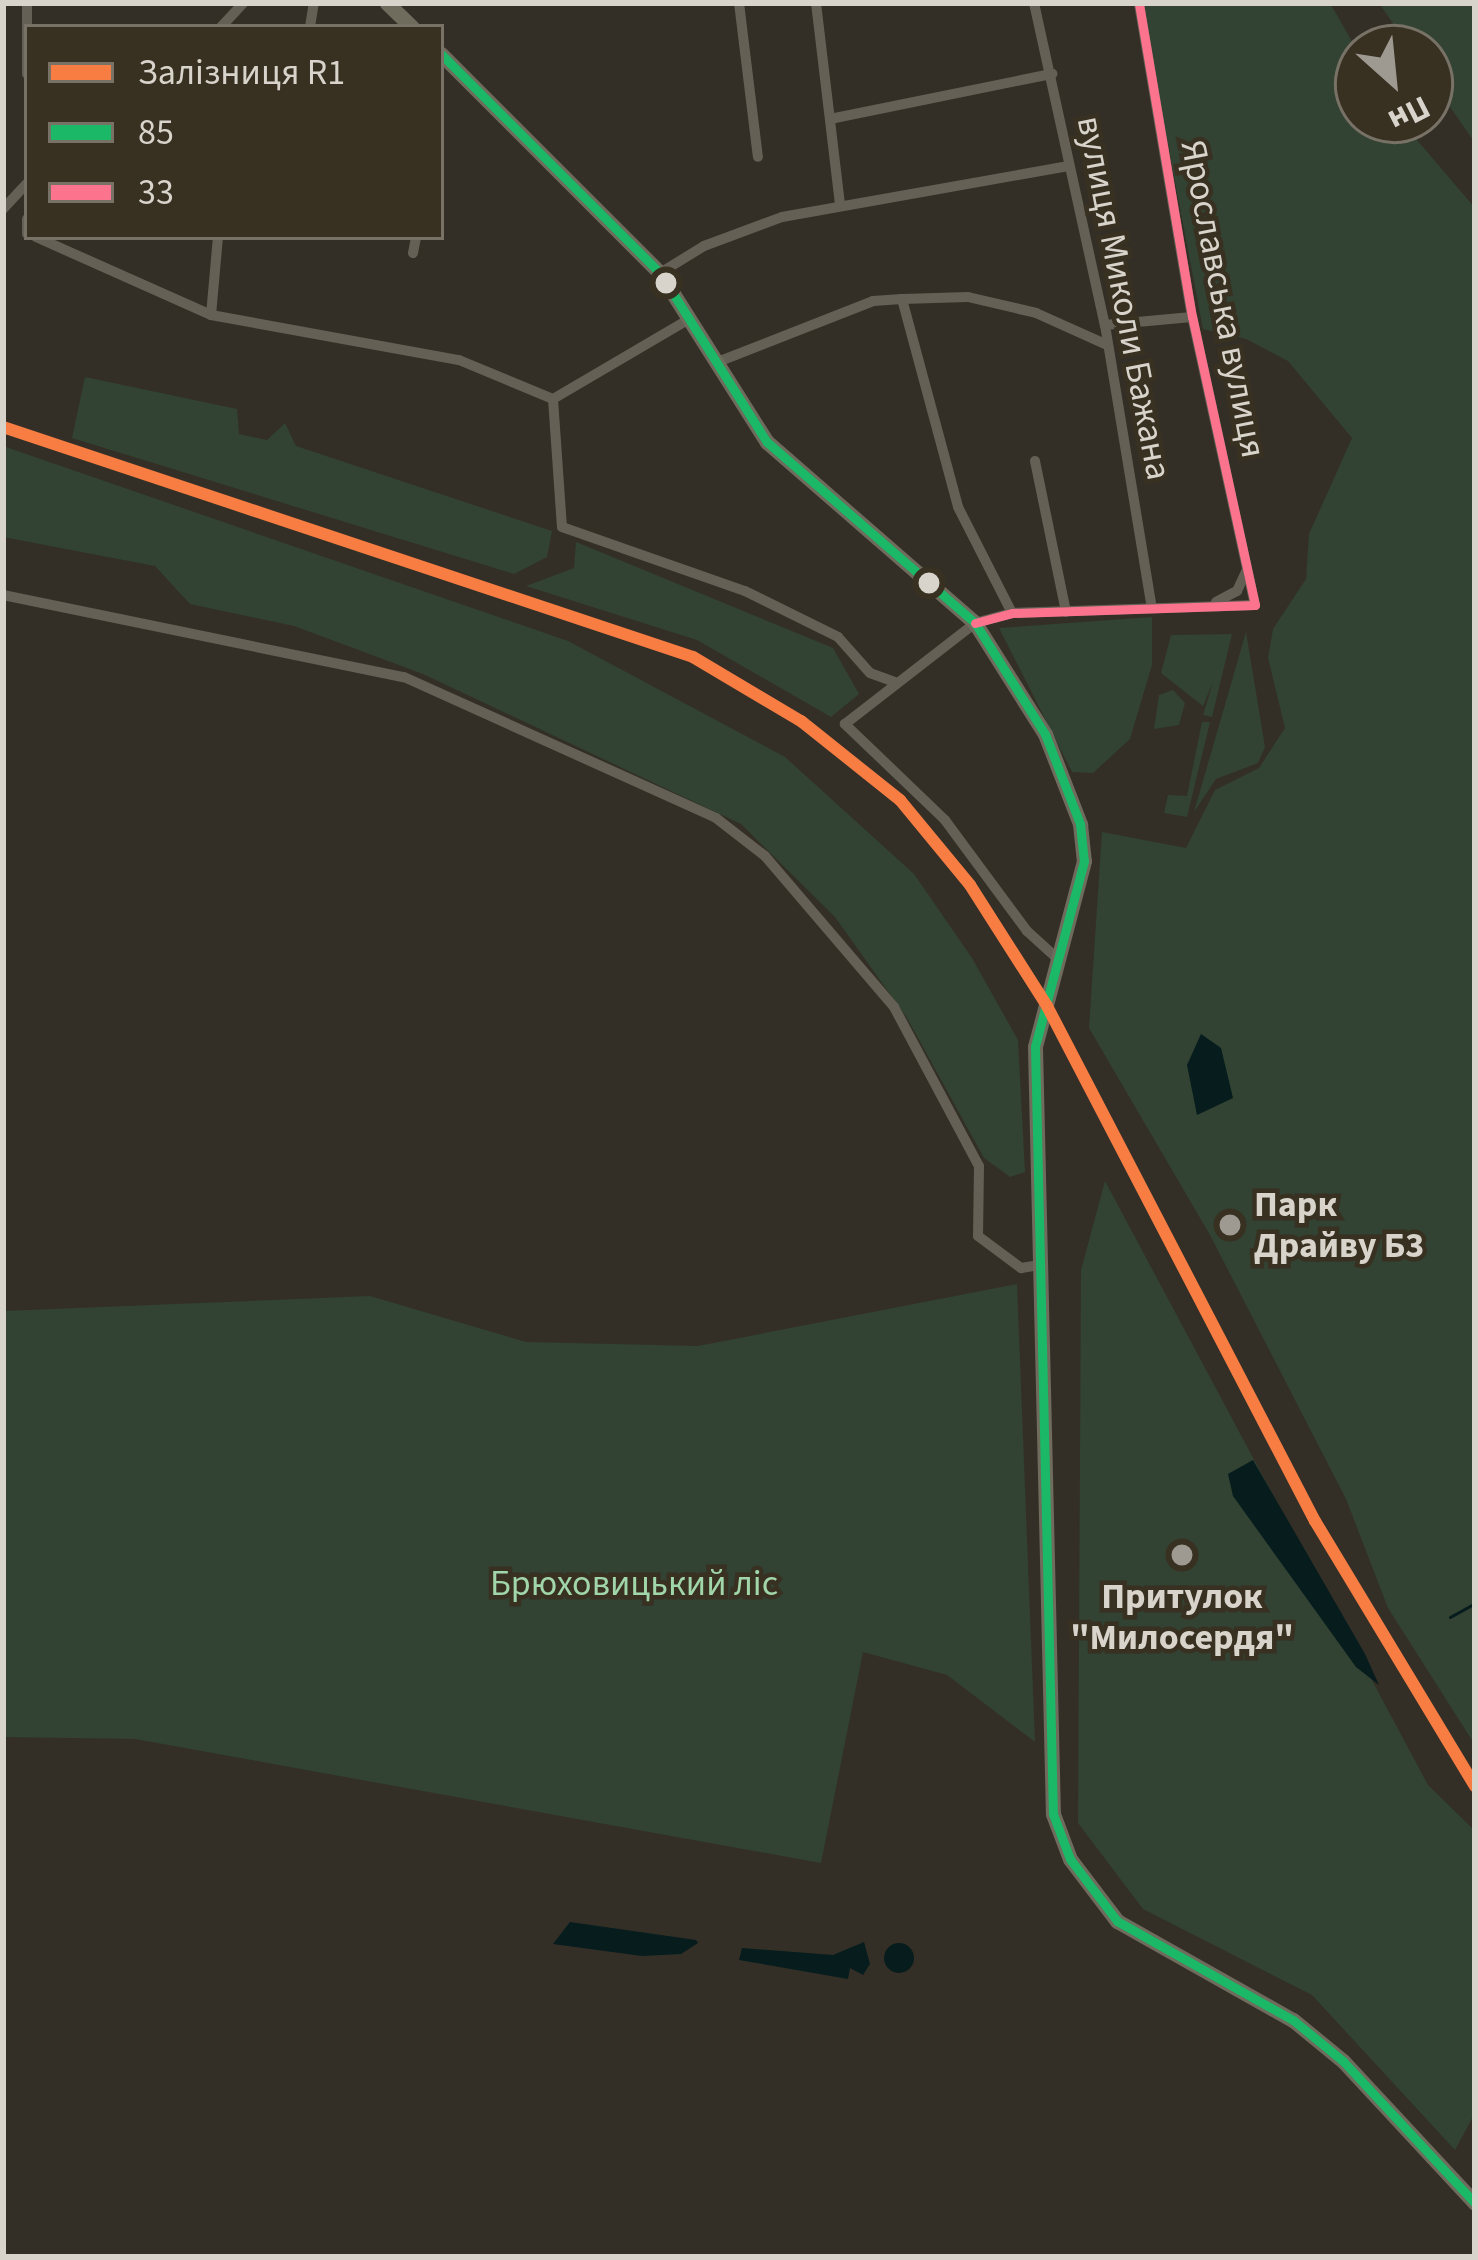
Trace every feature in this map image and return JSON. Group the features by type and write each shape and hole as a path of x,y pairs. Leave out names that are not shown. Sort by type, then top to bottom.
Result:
{"main road":[{"path":"387,3 409,24"},
{"path":"444,61 660,273 766,442 975,623 1029,700 1080,824 1083,888 1035,1047 1049,1761 1062,1843 1117,1921 1310,2034 1475,2203"}],"street":[{"path":"739,3 758,157"},
{"path":"816,3 840,205"},
{"name":"вулиця Миколи Бажана","path":"1034,3 1105,326 1150,604"},
{"name":"Ярославська вулиця","path":"1139,3 1192,317 1255,604 1211,604"},
{"path":"830,119 1052,74"},
{"path":"660,273 747,229 840,205 1068,166"},
{"path":"3,209 24,186"},
{"path":"40,240 212,315 459,359 553,399"},
{"path":"212,315 218,240"},
{"path":"413,253 415,240"},
{"path":"715,362 874,301 902,299 968,297 1036,313 1105,344"},
{"path":"902,299 958,507 1012,613"},
{"path":"1105,326 1192,317"},
{"path":"553,399 691,318"},
{"path":"553,399 562,527 745,591 838,637 869,673 896,682"},
{"path":"1034,461 1066,612"},
{"path":"1061,962 1027,931 945,820 846,728 896,682 975,623 1012,613 1211,604 1237,591 1247,567"},
{"path":"3,596 404,677 716,818 765,856 894,1007 979,1166 978,1236 1021,1268 1040,1265"}],"green space":[{"path":"1141,3 1330,3 1342,24 1334,24 1334,144 1420,144 1475,208 1475,1745 1388,1608 1346,1499 1210,1235 1089,1028 1102,832 1186,848 1215,790 1259,768 1285,728 1268,658 1273,629 1306,579 1309,534 1352,438 1288,361 1246,339 1203,329"},
{"path":"1379,3 1475,3 1475,143 1454,113 1454,24 1393,24"},
{"path":"85,377 237,409 239,434 267,440 285,423 296,446 552,531 547,557 514,574 72,438"},
{"path":"3,446 568,641 785,757 914,874 972,958 1018,1040 1025,1172 1010,1177 984,1158 907,1018 835,917 741,824 423,674 294,626 190,604 155,566 3,537"},
{"path":"576,542 833,648 859,694 831,717 697,640 526,586 574,568"},
{"path":"1152,617 1152,665 1130,739 1093,773 1072,772 999,628"},
{"path":"1246,632 1265,747 1258,763 1216,779 1194,812"},
{"path":"1232,634 1212,717 1203,715 1213,682 1203,706 1161,673 1171,635"},
{"path":"1173,690 1185,703 1179,725 1154,729 1159,695"},
{"path":"1202,722 1210,722 1187,817 1164,813 1168,795 1187,796"},
{"path":"1105,1181 1428,1785 1475,1831 1475,2113 1455,2150 1312,1995 1143,1909 1078,1823 1081,1270"},
{"name":"Брюховицький ліс","path":"1017,1284 1035,1742 947,1675 863,1652 821,1863 135,1739 3,1737 3,1311 370,1296 526,1342 698,1346"}],"water":[{"path":"1201,1034 1221,1048 1233,1098 1197,1115 1187,1065"},
{"path":"1253,1460 1379,1685 1356,1667 1233,1496 1228,1474"},
{"path":"570,1922 698,1943 681,1954 642,1956 553,1944"},
{"path":"864,1942 870,1964 863,1975 850,1968 848,1979 739,1960 742,1948 833,1955"},
{"path":"899,1943 914,1958 899,1973 884,1958"}],"waterway":[{"path":"1450,1617 1475,1603"}],"rail line":[{"name":"R1","path":"3,427 693,657 801,721 900,800 970,885 1047,1006 1315,1521 1475,1786"}],"transit line":[{"name":"33","path":"975,623 1012,613 1255,605 1192,317 1139,3"},
{"name":"85","path":"444,57 660,273 767,442 975,623 1045,734 1080,824 1084,861 1035,1047 1053,1814 1070,1859 1117,1921 1293,2020 1343,2061 1475,2203"}],"place":[{"name":"Парк Драйву Б3","path":"1230,1225"},
{"name":"Притулок \"Милосердя\"","path":"1182,1555"}]}
